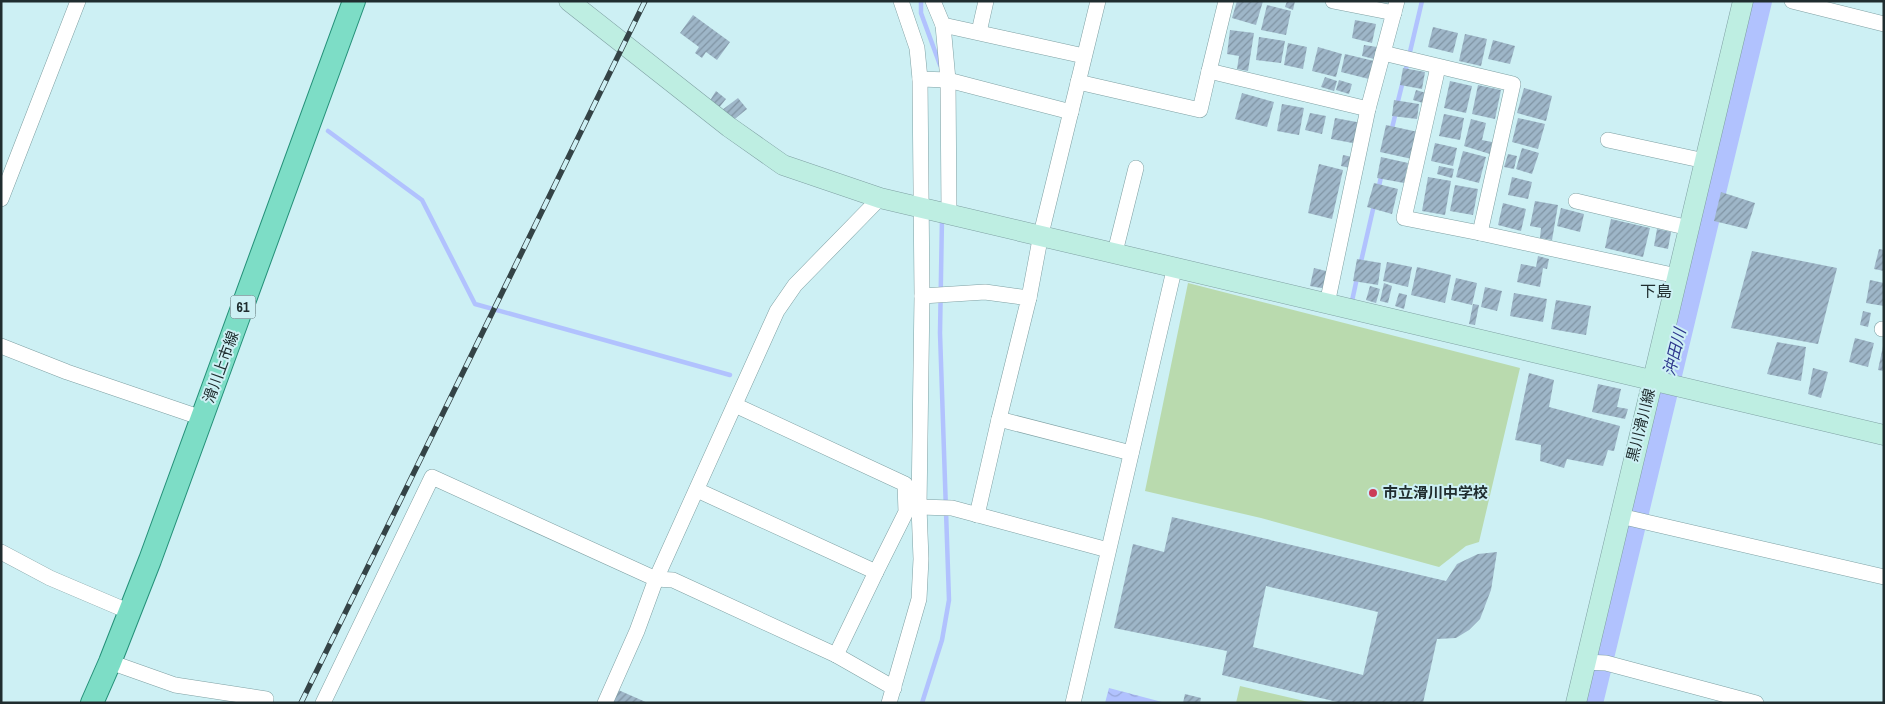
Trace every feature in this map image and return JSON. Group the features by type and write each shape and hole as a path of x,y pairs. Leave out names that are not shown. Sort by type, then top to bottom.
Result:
{"main road":[{"name":"滑川上市線","path":"92,703 130,612 354,1"}],"street":[{"path":"1,199 78,1"},
{"path":"569,1 729,127 783,165 880,198 1040,234 1327,304 1884,434"},
{"path":"889,703 919,599 921,559 919,507 923,207 920,79 917,48 902,1"},
{"path":"933,1 943,25 948,80 949,213"},
{"path":"979,32 986,1"},
{"path":"977,515 1029,298 1040,234 1098,1"},
{"path":"1078,82 1200,110 1226,1"},
{"path":"1327,304 1368,109 1396,7 1333,1"},
{"name":"黒川滑川線","path":"1576,703 1743,1"},
{"path":"1792,1 1884,24"},
{"path":"943,25 1084,56"},
{"path":"1383,53 1514,84 1480,233"},
{"path":"1438,67 1404,218 1677,276"},
{"path":"1209,71 1368,109"},
{"path":"920,79 948,80 1071,112"},
{"path":"1608,140 1705,161"},
{"path":"1114,252 1136,168"},
{"path":"605,703 638,631 656,579 777,312 791,292 880,198"},
{"path":"1576,201 1689,228"},
{"path":"1073,703 1175,266"},
{"path":"922,296 985,292 1029,298"},
{"path":"1,346 67,372 202,418"},
{"path":"736,406 905,484 906,512 836,655"},
{"path":"999,420 1130,453"},
{"path":"323,703 432,477 656,579 673,580 836,655 894,688"},
{"path":"697,490 876,572"},
{"path":"919,507 952,508 1108,550"},
{"path":"1620,516 1884,577"},
{"path":"1,552 50,578 130,612"},
{"path":"110,662 175,685 266,699"},
{"path":"1585,662 1606,663 1756,703"}],"green space":[{"path":"1188,283 1520,368 1479,542 1466,546 1439,567 1261,518 1145,491"},
{"path":"1240,686 1313,703 1236,703"}],"water":[{"path":"1109,688 1162,702 1162,703 1105,703"}],"building":[{"path":"1237,1 1263,1 1256,25 1232,18"},
{"path":"1287,1 1295,1 1293,10 1285,7"},
{"path":"1267,5 1291,11 1286,35 1261,30"},
{"path":"693,15 730,42 717,60 706,52 702,58 695,53 699,47 680,33"},
{"path":"1355,20 1376,24 1372,43 1352,38"},
{"path":"1433,27 1458,33 1453,53 1428,47"},
{"path":"1230,30 1254,33 1248,71 1237,69 1239,56 1227,54"},
{"path":"1465,34 1487,39 1481,66 1459,61"},
{"path":"1259,37 1285,41 1281,63 1256,60"},
{"path":"1493,40 1515,46 1510,64 1488,59"},
{"path":"1288,43 1307,47 1303,69 1284,65"},
{"path":"1364,45 1377,47 1374,59 1362,56"},
{"path":"1318,47 1342,54 1336,77 1312,71"},
{"path":"1345,54 1374,61 1369,79 1341,72"},
{"path":"1403,68 1425,72 1422,89 1400,85"},
{"path":"1325,77 1337,81 1334,91 1321,87"},
{"path":"1339,80 1352,84 1349,94 1336,90"},
{"path":"1450,81 1472,86 1466,113 1444,108"},
{"path":"1478,85 1501,90 1495,119 1472,114"},
{"path":"1524,88 1552,96 1546,121 1517,113"},
{"path":"1416,90 1426,93 1423,103 1413,100"},
{"path":"716,91 726,99 718,109 709,102"},
{"path":"1242,93 1274,102 1267,127 1235,119"},
{"path":"738,98 747,109 731,122 722,110"},
{"path":"1394,100 1419,104 1417,119 1392,116"},
{"path":"1282,104 1304,108 1299,135 1277,131"},
{"path":"1310,113 1326,116 1322,134 1305,130"},
{"path":"1444,114 1464,118 1460,140 1439,136"},
{"path":"1335,118 1362,123 1358,144 1331,139"},
{"path":"1518,118 1545,124 1538,149 1512,142"},
{"path":"1471,119 1486,123 1482,140 1492,142 1490,154 1464,146"},
{"path":"1386,125 1418,132 1412,159 1380,152"},
{"path":"1435,143 1457,148 1453,166 1431,161"},
{"path":"1522,148 1539,153 1532,174 1516,169"},
{"path":"1463,151 1486,157 1479,183 1456,177"},
{"path":"1508,154 1517,156 1514,169 1504,167"},
{"path":"1343,155 1357,158 1355,169 1341,166"},
{"path":"1381,157 1408,163 1404,183 1377,178"},
{"path":"1319,164 1343,170 1332,219 1308,213"},
{"path":"1439,166 1454,169 1452,178 1437,174"},
{"path":"1428,177 1451,181 1445,215 1422,211"},
{"path":"1512,177 1532,182 1528,199 1508,195"},
{"path":"1374,183 1398,189 1392,214 1367,207"},
{"path":"1455,185 1478,189 1473,215 1450,211"},
{"path":"1721,192 1755,203 1747,229 1714,221"},
{"path":"1535,201 1558,205 1552,240 1540,238 1541,228 1530,226"},
{"path":"1503,203 1526,209 1521,231 1498,225"},
{"path":"1561,208 1584,214 1580,232 1557,226"},
{"path":"1611,219 1650,228 1643,257 1605,248"},
{"path":"1657,229 1671,232 1668,249 1654,246"},
{"path":"1879,249 1884,250 1884,271 1874,269"},
{"path":"1752,251 1837,268 1818,344 1731,328"},
{"path":"1538,256 1549,259 1547,269 1543,268 1540,287 1517,282 1521,264 1536,267"},
{"path":"1357,259 1381,263 1378,285 1353,281"},
{"path":"1387,262 1412,267 1408,287 1383,281"},
{"path":"1417,267 1451,275 1445,303 1411,295"},
{"path":"1314,268 1330,272 1327,289 1310,286"},
{"path":"1456,278 1477,283 1472,305 1451,300"},
{"path":"1870,280 1884,283 1884,306 1866,303"},
{"path":"1384,283 1392,286 1388,303 1380,301"},
{"path":"1370,286 1380,289 1376,303 1366,300"},
{"path":"1485,287 1502,291 1497,311 1481,307"},
{"path":"1399,293 1407,295 1404,309 1395,306"},
{"path":"1514,293 1547,299 1543,322 1510,316"},
{"path":"1556,300 1591,306 1586,335 1551,329"},
{"path":"1473,304 1479,305 1475,325 1469,324"},
{"path":"1863,311 1871,313 1868,327 1860,325"},
{"path":"1855,338 1874,343 1868,367 1849,362"},
{"path":"1777,342 1806,347 1801,381 1767,374"},
{"path":"1884,347 1884,371 1878,370"},
{"path":"1813,368 1828,372 1821,398 1808,394"},
{"path":"1529,373 1554,380 1549,407 1620,426 1614,451 1608,450 1603,466 1567,459 1564,468 1540,461 1541,445 1515,440"},
{"path":"1598,384 1621,389 1617,407 1628,409 1625,419 1592,412"},
{"path":"1172,517 1446,581 1457,564 1478,554 1497,552 1491,590 1480,619 1469,630 1456,638 1437,639 1423,703 1342,703 1222,675 1227,651 1114,628 1133,544 1164,552","holes":["1266,586 1378,612 1363,675 1253,647"]},
{"path":"616,689 648,703 610,703"},
{"path":"1185,694 1201,698 1200,703 1183,703"}],"waterway":[{"path":"921,1 921,13 940,65"},
{"path":"1405,73 1422,1"},
{"name":"沖田川","path":"1590,703 1759,1"},
{"path":"1397,105 1403,81"},
{"path":"1391,132 1396,112"},
{"path":"328,131 422,200 475,304 730,375"},
{"path":"1378,190 1382,173"},
{"path":"1360,266 1374,205"},
{"path":"922,703 942,640 949,600 940,333 942,218"},
{"path":"1352,301 1357,278"}],"railway":[{"path":"301,703 645,1"}],"place":[{"name":"市立滑川中学校","path":"1373,493"}],"district":[{"name":"下島","path":"1656,291"}]}
